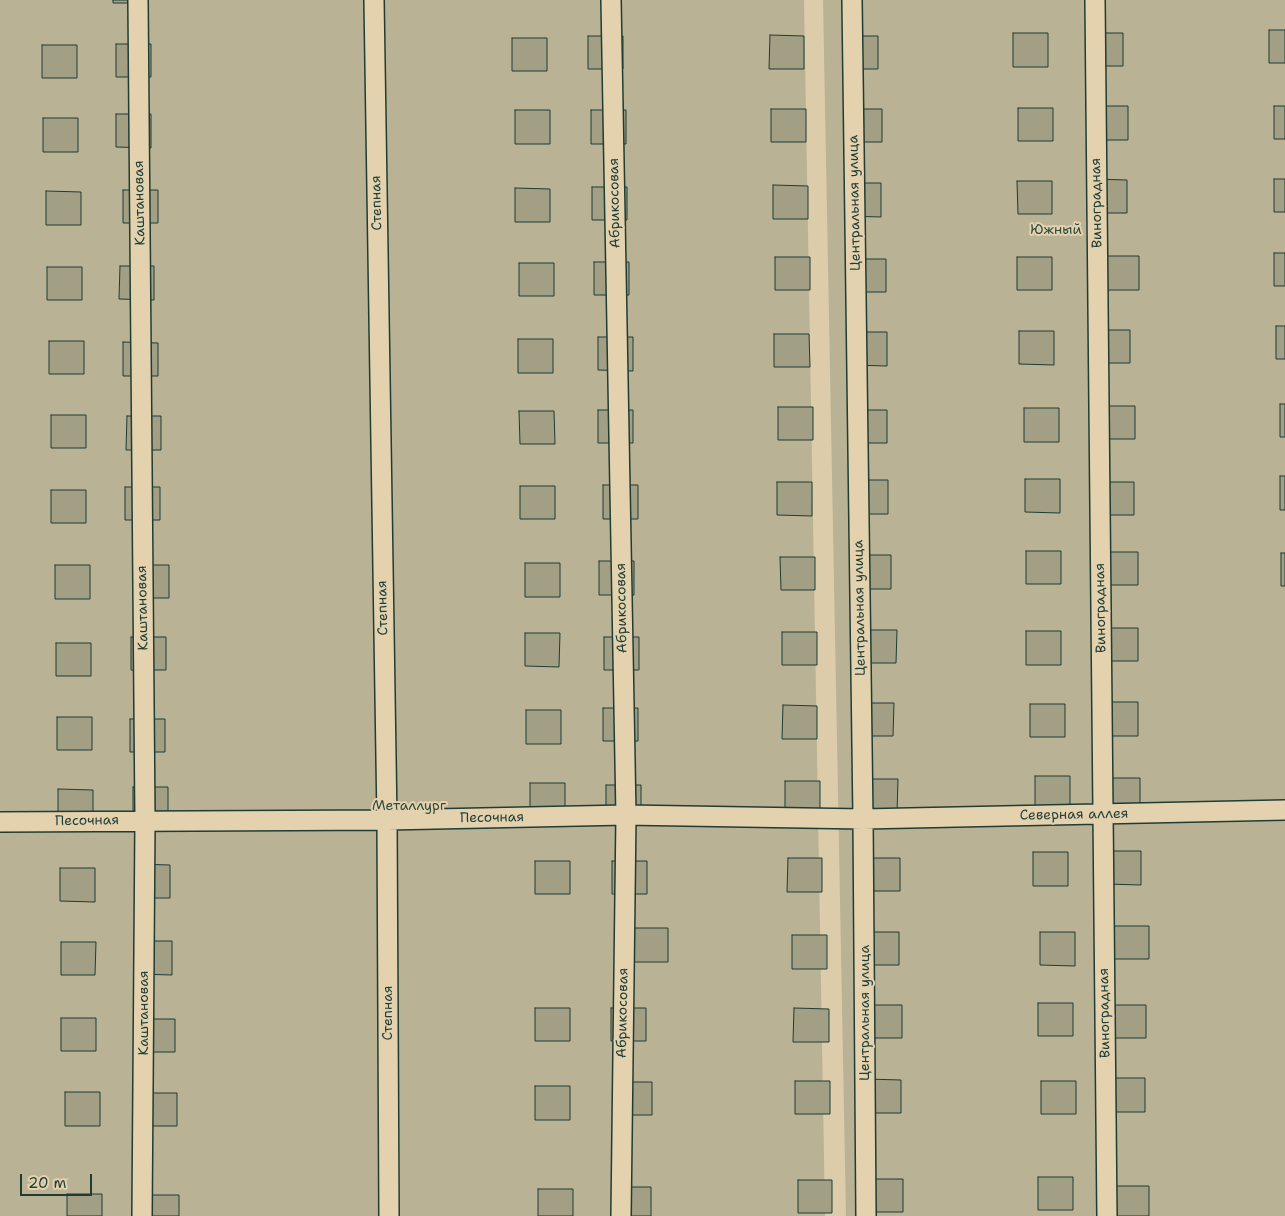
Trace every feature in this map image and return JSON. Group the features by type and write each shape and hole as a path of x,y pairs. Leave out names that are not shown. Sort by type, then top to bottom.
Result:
{"street":[{"name":"Каштановая","path":"138,0 145,820 142,1216"},
{"name":"Степная","path":"374,0 390,1216"},
{"name":"Абрикосовая","path":"612,0 626,815 620,1216"},
{"name":"Центральная улица","path":"852,0 863,819 866,1216"},
{"name":"Виноградная","path":"1095,0 1107,1216"},
{"name":"Северная аллея","path":"863,819 1285,810"},
{"name":"Песочная","path":"0,822 386,820 626,815 863,819"}],"green space":[{"name":"Металлург","path":"0,0 804,0 825,1216 0,1216"},
{"name":"Южный","path":"823,0 1285,0 1285,1216 846,1216"}],"building":[{"path":"113,0 148,0 148,3 113,3"},
{"path":"1269,30 1285,30 1285,63 1269,63"},
{"path":"1013,33 1048,33 1048,67 1013,67"},
{"path":"1089,33 1123,33 1123,66 1088,66"},
{"path":"770,35 804,36 804,69 769,69"},
{"path":"588,36 623,36 623,69 588,69"},
{"path":"843,36 878,36 878,69 843,69"},
{"path":"512,38 547,38 547,71 512,71"},
{"path":"116,44 151,44 151,77 116,77"},
{"path":"42,45 77,45 77,78 42,78"},
{"path":"1093,106 1128,106 1128,140 1093,140"},
{"path":"1274,106 1285,106 1285,139 1274,139"},
{"path":"1018,108 1053,108 1053,141 1018,141"},
{"path":"771,109 806,109 806,142 771,142"},
{"path":"847,109 882,109 882,142 847,142"},
{"path":"515,110 550,110 550,144 515,144"},
{"path":"591,110 626,110 626,144 591,144"},
{"path":"116,114 151,114 151,148 116,147"},
{"path":"43,118 78,118 78,152 43,152"},
{"path":"1092,179 1127,180 1127,213 1092,213"},
{"path":"1274,179 1285,179 1285,212 1274,212"},
{"path":"1017,181 1052,181 1052,214 1018,214"},
{"path":"846,183 881,183 881,217 846,216"},
{"path":"773,185 808,186 808,219 773,219"},
{"path":"592,187 627,187 627,220 592,220"},
{"path":"515,188 550,189 550,222 515,222"},
{"path":"123,190 158,190 158,223 123,223"},
{"path":"46,191 81,192 81,225 46,225"},
{"path":"1274,253 1285,253 1285,286 1274,286"},
{"path":"1104,256 1139,256 1139,290 1104,290"},
{"path":"775,257 810,257 810,290 775,290"},
{"path":"1017,257 1052,257 1052,290 1017,290"},
{"path":"851,259 886,259 886,292 851,292"},
{"path":"594,262 629,262 629,295 594,295"},
{"path":"519,263 554,263 554,296 519,296"},
{"path":"120,266 154,266 154,300 119,299"},
{"path":"47,267 82,267 82,300 47,300"},
{"path":"1276,326 1285,326 1285,359 1276,359"},
{"path":"1095,330 1130,330 1130,363 1095,363"},
{"path":"1019,331 1054,331 1054,365 1019,364"},
{"path":"852,332 887,332 887,366 852,365"},
{"path":"774,334 809,334 810,367 774,367"},
{"path":"598,337 633,337 633,371 598,370"},
{"path":"518,339 553,339 553,373 518,373"},
{"path":"49,341 84,341 84,374 49,374"},
{"path":"123,342 158,343 158,376 123,376"},
{"path":"1280,404 1285,404 1285,437 1280,437"},
{"path":"1100,406 1135,406 1135,439 1100,439"},
{"path":"778,407 813,407 813,440 778,440"},
{"path":"1024,408 1059,408 1059,442 1024,442"},
{"path":"598,410 633,410 633,443 598,443"},
{"path":"852,410 887,410 887,443 853,443"},
{"path":"519,411 554,411 555,444 520,444"},
{"path":"51,415 86,415 86,448 51,448"},
{"path":"127,416 161,416 161,450 126,450"},
{"path":"1280,476 1285,476 1285,510 1280,510"},
{"path":"1025,479 1060,479 1060,513 1025,512"},
{"path":"853,480 888,480 888,514 853,514"},
{"path":"777,482 812,482 812,516 777,515"},
{"path":"1099,482 1134,482 1134,515 1099,515"},
{"path":"603,485 638,485 638,519 603,519"},
{"path":"520,486 555,486 555,519 520,519"},
{"path":"125,487 160,487 160,520 125,520"},
{"path":"51,490 86,490 86,523 51,523"},
{"path":"1026,551 1061,551 1061,584 1026,584"},
{"path":"1103,552 1138,552 1138,585 1103,585"},
{"path":"1281,553 1285,553 1285,586 1281,586"},
{"path":"856,555 891,555 891,589 856,589"},
{"path":"780,557 815,557 815,590 781,590"},
{"path":"599,561 634,561 634,595 599,595"},
{"path":"525,563 560,563 560,597 525,597"},
{"path":"55,565 90,565 90,599 55,599"},
{"path":"134,565 169,565 169,598 134,598"},
{"path":"1103,628 1138,628 1138,661 1104,661"},
{"path":"862,630 897,630 896,663 861,663"},
{"path":"1026,631 1061,631 1061,665 1026,665"},
{"path":"782,632 817,632 817,665 782,665"},
{"path":"525,633 560,633 559,667 525,666"},
{"path":"131,637 166,637 166,670 131,670"},
{"path":"604,637 639,637 639,670 604,670"},
{"path":"56,643 91,643 91,676 56,676"},
{"path":"1103,702 1138,702 1138,736 1103,736"},
{"path":"859,703 894,703 893,736 858,736"},
{"path":"1030,704 1065,704 1065,737 1030,737"},
{"path":"783,705 817,706 817,739 782,739"},
{"path":"603,708 638,708 638,741 603,741"},
{"path":"526,710 561,710 561,744 526,744"},
{"path":"57,717 92,717 92,750 57,750"},
{"path":"130,719 165,719 165,752 130,752"},
{"path":"1035,776 1070,776 1070,809 1035,809"},
{"path":"1105,778 1140,778 1140,811 1105,811"},
{"path":"863,779 898,779 897,813 863,812"},
{"path":"785,781 820,781 820,815 785,815"},
{"path":"530,783 565,783 565,817 530,817"},
{"path":"606,785 641,785 641,818 606,818"},
{"path":"133,787 168,787 168,820 133,820"},
{"path":"58,789 93,790 93,823 58,823"},
{"path":"1106,851 1141,851 1141,885 1106,884"},
{"path":"1033,852 1068,852 1068,886 1033,886"},
{"path":"788,858 822,858 822,892 787,892"},
{"path":"865,858 900,858 900,891 865,891"},
{"path":"535,861 570,861 570,894 535,894"},
{"path":"612,861 647,861 647,894 612,894"},
{"path":"135,864 170,865 170,898 135,898"},
{"path":"60,868 95,868 95,902 60,901"},
{"path":"1114,926 1149,926 1149,959 1113,959"},
{"path":"633,928 668,928 668,962 633,962"},
{"path":"864,932 899,932 899,965 864,965"},
{"path":"1040,932 1075,932 1075,966 1040,965"},
{"path":"792,935 827,935 827,969 792,969"},
{"path":"137,941 172,941 172,975 137,974"},
{"path":"61,942 96,942 95,975 61,975"},
{"path":"1038,1003 1073,1003 1073,1036 1038,1036"},
{"path":"867,1005 902,1005 902,1038 867,1038"},
{"path":"1111,1005 1146,1005 1146,1038 1111,1038"},
{"path":"535,1008 570,1008 570,1041 535,1041"},
{"path":"611,1008 646,1008 646,1041 611,1041"},
{"path":"794,1008 829,1009 829,1042 793,1042"},
{"path":"61,1018 96,1018 96,1051 61,1051"},
{"path":"140,1019 175,1019 175,1052 140,1052"},
{"path":"1110,1078 1145,1078 1145,1112 1110,1112"},
{"path":"866,1079 901,1080 901,1113 866,1113"},
{"path":"795,1081 830,1081 830,1114 795,1114"},
{"path":"1041,1081 1076,1081 1076,1114 1041,1114"},
{"path":"618,1082 652,1082 652,1115 617,1115"},
{"path":"535,1086 570,1086 570,1120 535,1120"},
{"path":"65,1092 100,1092 100,1126 65,1126"},
{"path":"142,1093 177,1093 177,1126 142,1126"},
{"path":"1038,1177 1073,1177 1073,1210 1038,1210"},
{"path":"868,1179 903,1179 903,1212 868,1212"},
{"path":"798,1180 832,1180 832,1213 798,1213"},
{"path":"1114,1186 1149,1186 1149,1216 1114,1216"},
{"path":"616,1187 651,1187 651,1216 616,1216"},
{"path":"538,1189 573,1189 573,1216 538,1216"},
{"path":"67,1194 102,1194 102,1216 67,1216"},
{"path":"144,1195 179,1195 179,1216 144,1216"}]}
